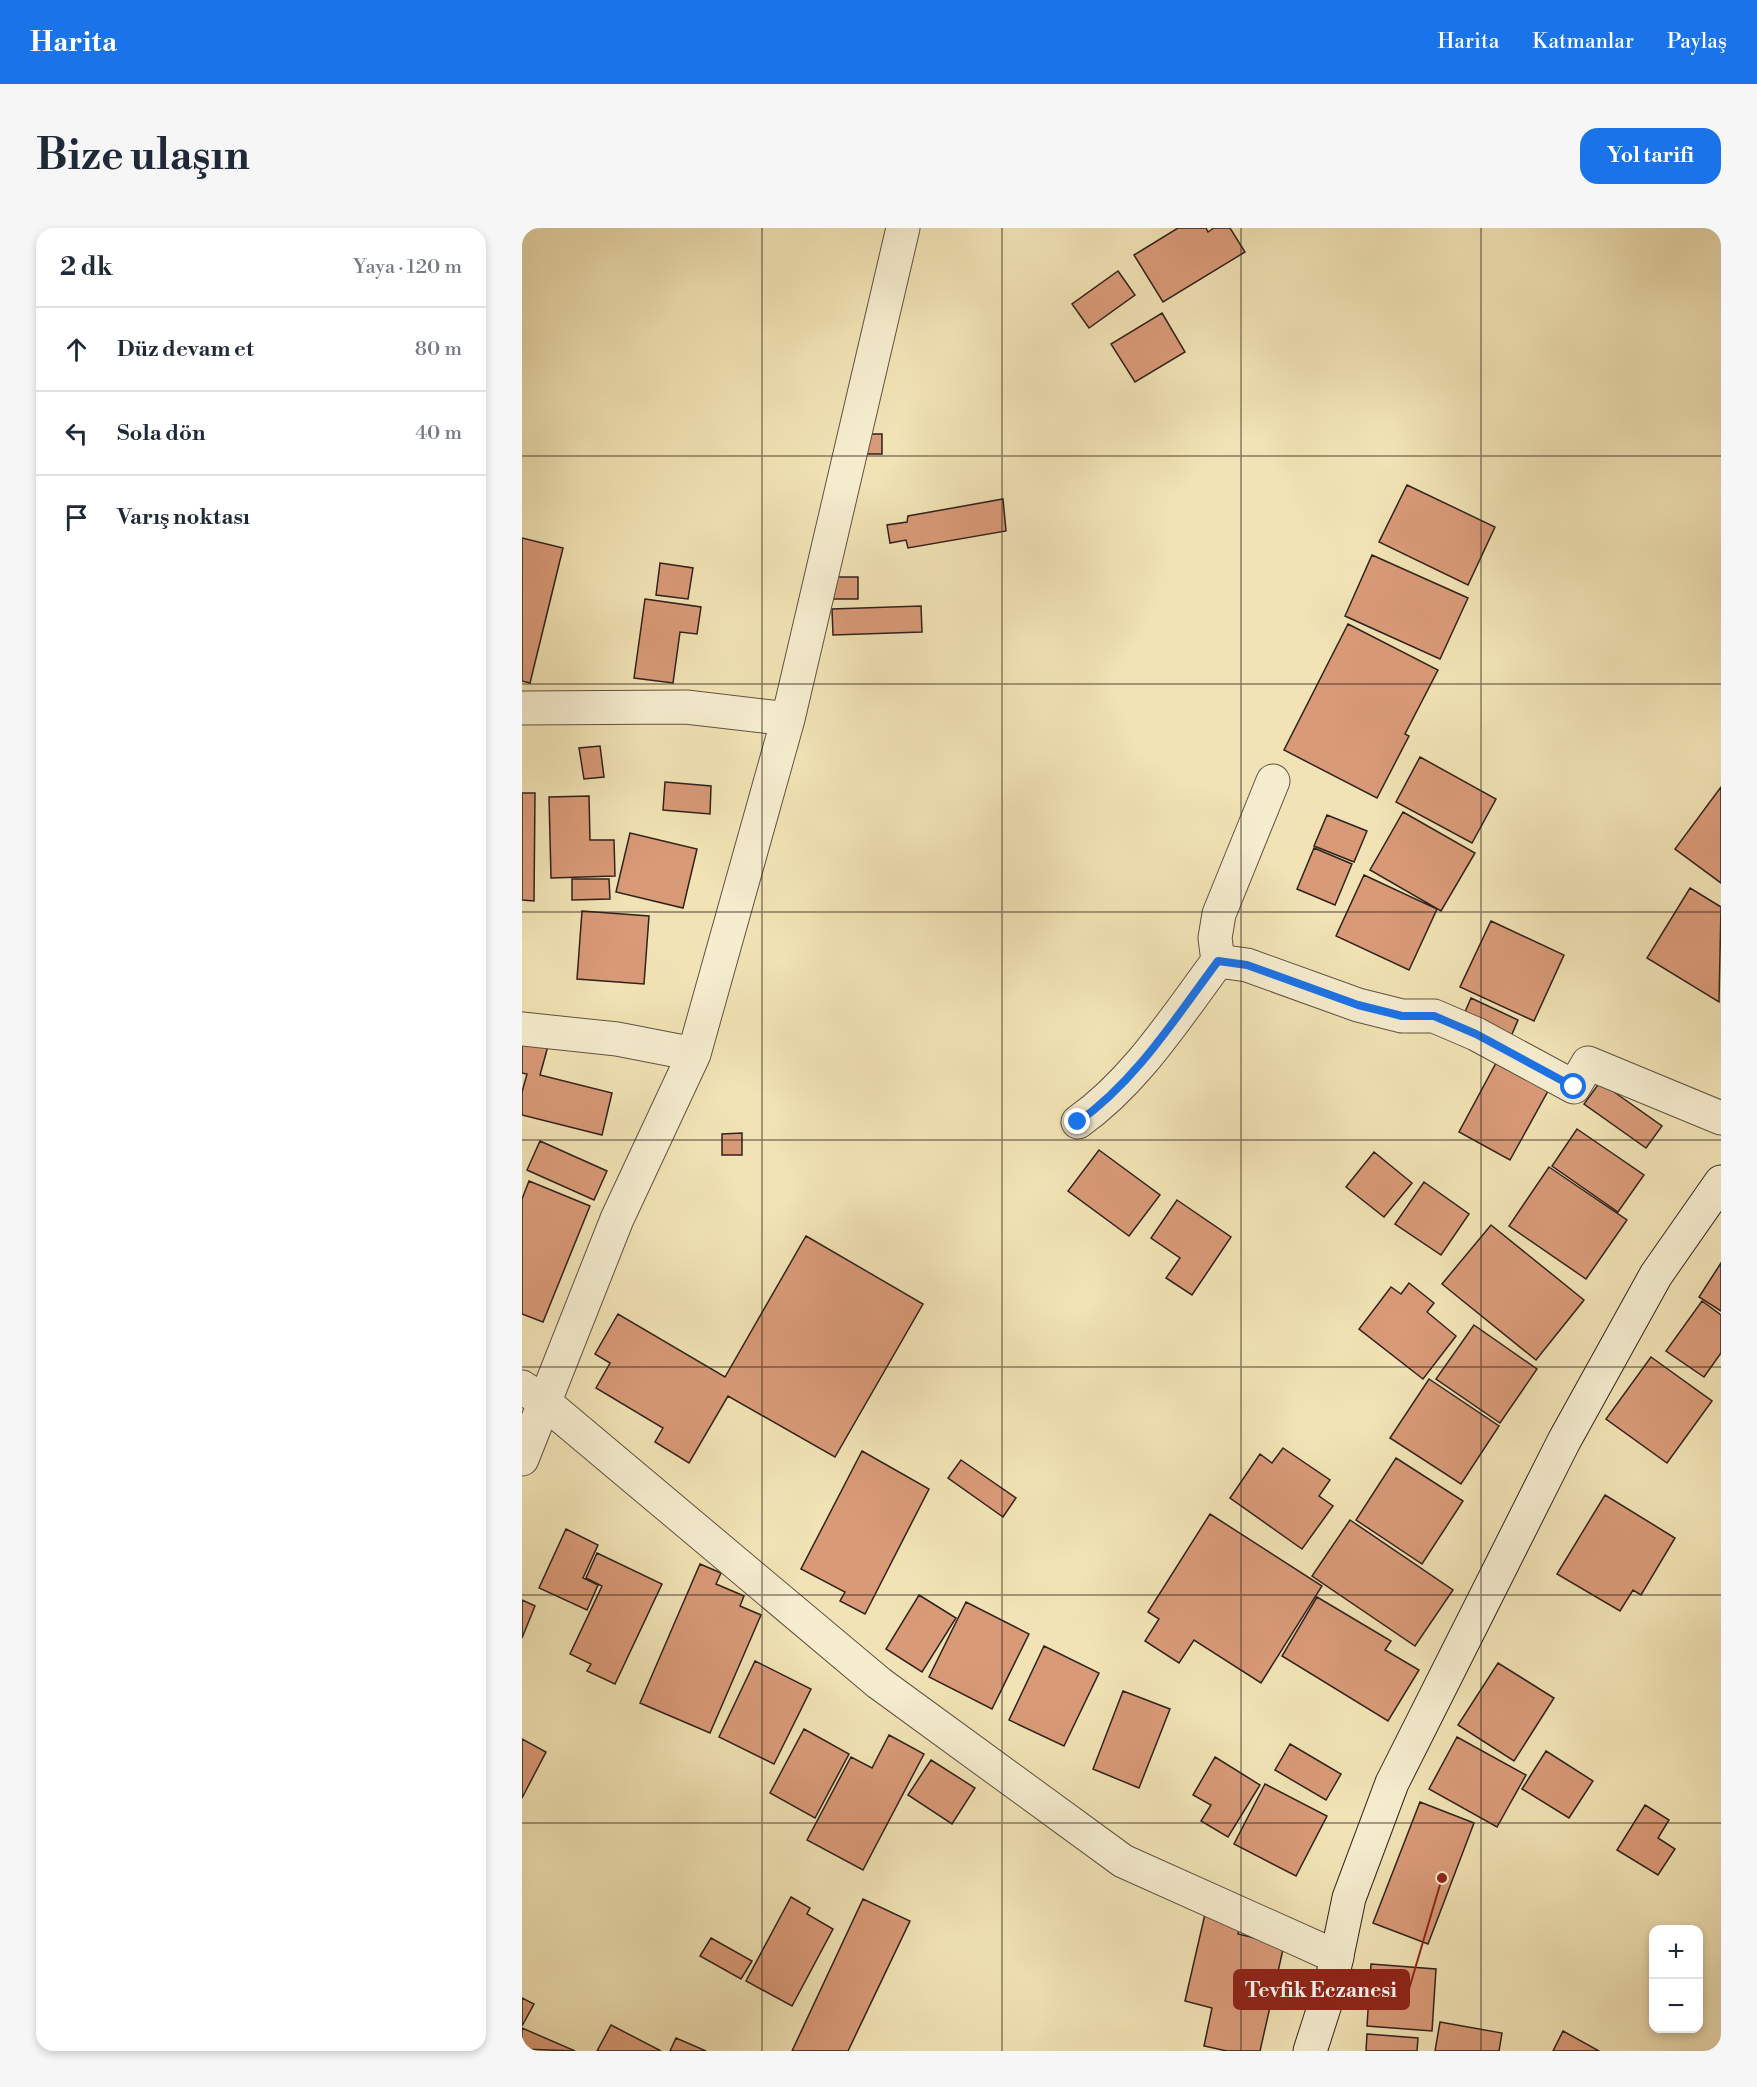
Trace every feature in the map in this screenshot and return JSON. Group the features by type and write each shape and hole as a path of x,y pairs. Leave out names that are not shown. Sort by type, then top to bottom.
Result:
{"street":[{"path":"522,1459 532,1394 618,1219 694,1054 788,719 900,229"},
{"path":"522,708 686,707 788,719"},
{"path":"1078,1122 1104,1103 1151,1051 1218,961 1215,938 1219,914 1273,781"},
{"path":"1218,961 1247,965 1358,1005 1402,1016 1434,1016 1476,1034 1574,1087 1588,1063 1721,1118"},
{"path":"522,1029 617,1039 694,1054"},
{"path":"1310,2051 1337,1957 1350,1898 1392,1783 1564,1441 1656,1275 1721,1182"},
{"path":"532,1394 879,1683 1123,1861 1337,1957"}],"building":[{"path":"1178,228 1206,228 1208,232 1214,228 1230,228 1245,252 1163,302 1134,255"},
{"path":"1118,271 1135,295 1089,328 1072,304"},
{"path":"1162,313 1185,352 1135,382 1111,344"},
{"path":"861,434 882,434 882,454 861,454"},
{"path":"1407,485 1495,527 1468,585 1379,542"},
{"path":"1003,499 1006,531 908,548 906,540 890,543 887,525 907,522 908,516"},
{"path":"522,538 563,548 530,683 522,681"},
{"path":"1372,555 1468,598 1440,659 1345,616"},
{"path":"660,563 693,568 688,599 656,595"},
{"path":"823,577 858,577 858,599 823,599"},
{"path":"645,599 701,607 697,634 680,632 673,683 634,678"},
{"path":"921,606 922,632 833,635 832,609"},
{"path":"1348,624 1438,670 1405,734 1409,736 1377,798 1284,750"},
{"path":"600,746 604,777 584,779 579,748"},
{"path":"1420,757 1496,799 1472,843 1396,802"},
{"path":"665,782 711,786 710,814 663,810"},
{"path":"1721,787 1721,883 1675,849"},
{"path":"522,793 535,793 534,901 522,900"},
{"path":"589,796 590,840 614,840 615,876 551,878 549,797"},
{"path":"1403,812 1475,853 1441,911 1370,870"},
{"path":"1327,815 1367,831 1354,862 1314,846"},
{"path":"630,833 697,849 683,908 616,892"},
{"path":"1314,848 1352,864 1335,905 1297,889"},
{"path":"1364,875 1437,909 1409,970 1336,936"},
{"path":"572,879 609,879 610,899 572,900"},
{"path":"1690,888 1721,907 1719,1002 1647,958"},
{"path":"582,911 649,916 644,984 577,979"},
{"path":"1491,921 1564,955 1534,1021 1460,987"},
{"path":"1471,998 1518,1020 1509,1041 1462,1019"},
{"path":"522,1039 548,1046 540,1075 612,1093 602,1135 522,1115 522,1092 527,1074 522,1073"},
{"path":"1496,1063 1548,1091 1510,1160 1459,1132"},
{"path":"1600,1082 1662,1126 1646,1148 1584,1104"},
{"path":"1577,1129 1644,1175 1618,1212 1552,1166"},
{"path":"742,1133 742,1155 722,1155 722,1134"},
{"path":"540,1141 607,1171 594,1200 527,1170"},
{"path":"1099,1150 1160,1195 1129,1236 1068,1191"},
{"path":"1374,1152 1412,1183 1384,1217 1346,1187"},
{"path":"1549,1167 1627,1220 1586,1279 1509,1226"},
{"path":"529,1181 590,1206 543,1322 522,1314 522,1199"},
{"path":"1424,1182 1469,1214 1441,1255 1395,1224"},
{"path":"1177,1200 1231,1237 1192,1295 1166,1278 1180,1258 1151,1238"},
{"path":"1491,1225 1584,1300 1536,1360 1442,1284"},
{"path":"806,1236 923,1304 835,1457 728,1396 689,1463 655,1442 663,1428 596,1388 610,1363 595,1354 618,1314 725,1377"},
{"path":"1721,1263 1721,1311 1699,1297"},
{"path":"1409,1283 1434,1303 1427,1312 1456,1336 1423,1379 1359,1329 1391,1287 1401,1294"},
{"path":"1702,1301 1721,1315 1721,1353 1704,1377 1666,1351"},
{"path":"1474,1325 1537,1369 1500,1423 1436,1379"},
{"path":"1651,1357 1712,1401 1667,1463 1606,1419"},
{"path":"1429,1379 1499,1426 1461,1484 1390,1438"},
{"path":"1283,1448 1330,1480 1319,1496 1333,1506 1302,1549 1230,1498 1260,1454 1272,1463"},
{"path":"862,1451 929,1489 865,1614 840,1601 845,1592 801,1569"},
{"path":"1396,1458 1463,1501 1422,1564 1356,1520"},
{"path":"961,1460 1016,1498 1003,1517 948,1478"},
{"path":"1605,1495 1675,1538 1641,1595 1633,1590 1620,1611 1557,1574"},
{"path":"1210,1514 1322,1586 1261,1683 1194,1640 1179,1663 1145,1641 1159,1619 1148,1612"},
{"path":"1350,1520 1453,1590 1415,1646 1312,1576"},
{"path":"566,1529 598,1545 583,1578 598,1585 587,1610 539,1588"},
{"path":"597,1553 662,1584 615,1684 587,1671 591,1664 570,1654 602,1586 586,1578"},
{"path":"700,1564 721,1573 716,1584 744,1596 740,1606 761,1615 710,1733 640,1703"},
{"path":"919,1595 956,1618 922,1672 886,1649"},
{"path":"1317,1597 1391,1641 1385,1650 1419,1670 1388,1721 1282,1656"},
{"path":"522,1600 535,1606 522,1638"},
{"path":"966,1602 1029,1634 992,1709 929,1677"},
{"path":"1044,1646 1099,1673 1064,1746 1009,1720"},
{"path":"755,1661 811,1689 774,1764 719,1737"},
{"path":"1498,1663 1554,1698 1514,1761 1458,1725"},
{"path":"1123,1691 1170,1709 1139,1788 1093,1769"},
{"path":"804,1729 849,1754 815,1818 770,1793"},
{"path":"889,1735 924,1754 863,1870 807,1840 851,1757 872,1768"},
{"path":"1457,1737 1526,1775 1497,1827 1429,1789"},
{"path":"522,1739 546,1752 522,1798"},
{"path":"1290,1744 1341,1774 1326,1800 1275,1770"},
{"path":"1546,1751 1593,1781 1569,1818 1522,1789"},
{"path":"1215,1757 1260,1785 1228,1837 1201,1821 1211,1805 1193,1795"},
{"path":"931,1760 975,1788 952,1824 908,1795"},
{"path":"1265,1784 1327,1816 1296,1876 1234,1844"},
{"path":"1420,1802 1474,1823 1428,1944 1373,1923"},
{"path":"1645,1805 1669,1820 1658,1838 1675,1849 1658,1875 1617,1850"},
{"path":"791,1897 810,1908 807,1914 833,1929 792,2006 746,1981"},
{"path":"863,1899 910,1921 848,2051 792,2051"},
{"path":"1205,1914 1241,1923 1238,1934 1284,1945 1260,2051 1227,2051 1204,2046 1212,2008 1185,2001"},
{"path":"711,1938 752,1961 741,1979 700,1956"},
{"path":"1371,1964 1436,1969 1432,2031 1367,2026"},
{"path":"522,1998 534,2004 522,2026"},
{"path":"1440,2022 1502,2033 1499,2051 1435,2051"},
{"path":"611,2025 661,2051 597,2051"},
{"path":"522,2028 575,2051 522,2049"},
{"path":"1563,2031 1599,2051 1553,2051"},
{"path":"1367,2034 1418,2038 1417,2051 1366,2051"},
{"path":"676,2038 706,2051 670,2051"}],"place":[{"name":"Tevfik Eczanesi","path":"1442,1878"}],"route":[{"path":"1078,1122 1104,1103 1151,1051 1218,961 1247,965 1358,1005 1402,1016 1434,1016 1476,1034 1574,1087"}]}
